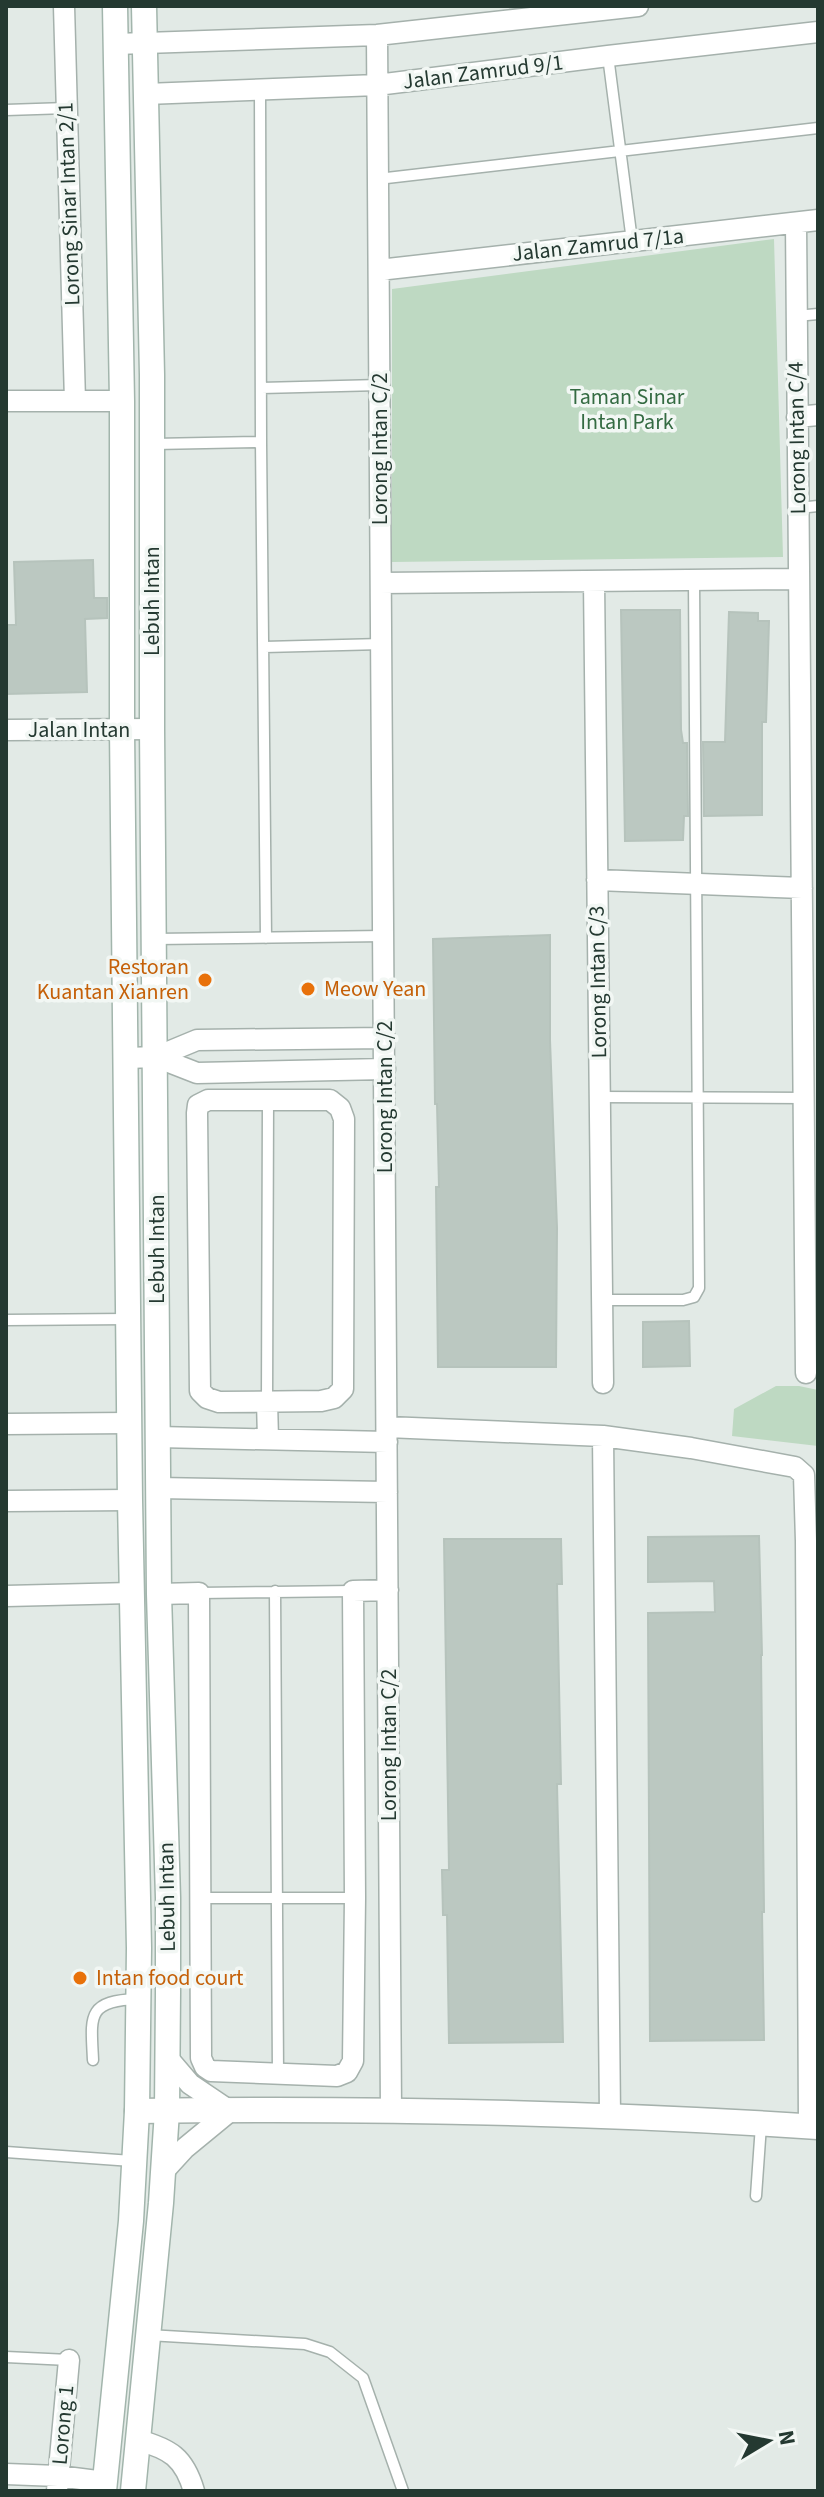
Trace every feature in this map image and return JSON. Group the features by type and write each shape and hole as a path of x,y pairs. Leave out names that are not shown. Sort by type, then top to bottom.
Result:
{"main road":[{"name":"Lebuh Intan","path":"105,2486 134,2161 139,1999 131,1593 122,729 122,401 115,6"},
{"name":"Lebuh Intan","path":"133,2491 167,2111 168,1898 159,1594 152,444 144,6"},
{"path":"139,1948 149,1909 159,1899 168,1898"},
{"path":"137,2111 391,2110 610,2116 814,2127"}],"street":[{"name":"Lorong Sinar Intan 2/1","path":"64,6 75,401"},
{"path":"116,44 377,35 638,6"},
{"name":"Jalan Zamrud 9/1","path":"146,94 377,85 818,32"},
{"name":"Lorong Intan C/2","path":"377,35 391,2110"},
{"name":"Jalan Zamrud 7/1a","path":"379,270 818,220"},
{"name":"Lorong Intan C/4","path":"796,223 797,417 808,507 799,579 809,786 802,888 810,960 811,1049 804,1098 811,1144 806,1373"},
{"path":"6,401 122,401"},
{"path":"797,417 818,415"},
{"path":"381,583 799,579"},
{"name":"Lorong Intan C/3","path":"594,581 603,1383"},
{"name":"Jalan Intan","path":"6,730 152,729"},
{"path":"597,880 802,888"},
{"path":"127,1058 156,1057 197,1040 385,1038"},
{"path":"197,1040 197,1073"},
{"path":"156,1057 197,1073 385,1069"},
{"path":"268,1072 268,1100"},
{"path":"208,1100 268,1100 330,1100 340,1108 344,1119 343,1389 334,1398 321,1401 219,1402 207,1398 200,1391 198,1105 208,1100"},
{"path":"267,1401 268,1439"},
{"path":"6,1424 129,1423"},
{"path":"158,1437 268,1439 387,1434 603,1436 795,1467 804,1475 812,1540 814,2127"},
{"path":"603,1436 610,2116"},
{"path":"158,1488 387,1492"},
{"path":"6,1501 130,1500"},
{"path":"159,1594 199,1593 201,2058 211,2071 337,2076 347,2072 353,2061 353,1591 388,1590"},
{"path":"6,1596 131,1593"},
{"path":"168,1898 202,1898"},
{"path":"355,1898 390,1898"},
{"path":"163,2172 185,2148 230,2111 190,2084 167,2057"},
{"name":"Lorong 1","path":"58,2483 69,2360"},
{"path":"138,2440 163,2447 180,2459 194,2491"},
{"path":"6,2474 58,2483 105,2486"}],"lane":[{"path":"608,56 632,241"},
{"path":"260,90 266,938"},
{"path":"6,110 67,108"},
{"path":"378,179 818,128"},
{"path":"796,316 818,314"},
{"path":"261,388 380,385"},
{"path":"152,444 261,442"},
{"path":"601,1300 683,1300 694,1297 699,1288 694,580"},
{"path":"264,647 382,644"},
{"path":"155,939 384,936"},
{"path":"599,1097 804,1098"},
{"path":"267,1401 268,1100"},
{"path":"6,1320 129,1319"},
{"path":"275,1591 278,2074"},
{"path":"199,1593 353,1591"},
{"path":"202,1898 355,1898"},
{"path":"93,2060 91,2022 98,2008 105,2003 139,1999"},
{"path":"756,2196 761,2123"},
{"path":"6,2152 134,2161"},
{"path":"148,2335 305,2344 330,2352 363,2378 403,2491"},
{"path":"6,2357 69,2360"}],"green space":[{"name":"Taman Sinar Intan Park","path":"774,239 783,557 392,562 392,289"},
{"path":"776,1386 818,1390 818,1446 732,1436 734,1409"}],"building":[{"path":"93,560 94,598 107,598 107,618 85,619 87,692 6,694 6,625 16,625 14,562"},
{"path":"621,610 680,610 681,730 683,743 687,743 688,816 684,816 683,840 625,841"},
{"path":"729,612 758,613 758,621 769,621 766,722 762,722 762,815 704,816 703,742 725,742"},
{"path":"550,935 550,1040 557,1228 556,1367 438,1367 436,1187 439,1187 433,939"},
{"path":"689,1321 690,1366 643,1367 643,1322"},
{"path":"759,1536 764,2040 650,2041 648,1613 715,1612 714,1581 648,1582 648,1537"},
{"path":"444,1539 561,1539 562,1584 557,1584 561,1784 557,1784 563,2042 449,2043 447,1915 443,1915 442,1870 449,1870"}],"place":[{"name":"Restoran Kuantan Xianren","path":"205,980"},
{"name":"Meow Yean","path":"308,989"},
{"name":"Intan food court","path":"80,1978"}]}
